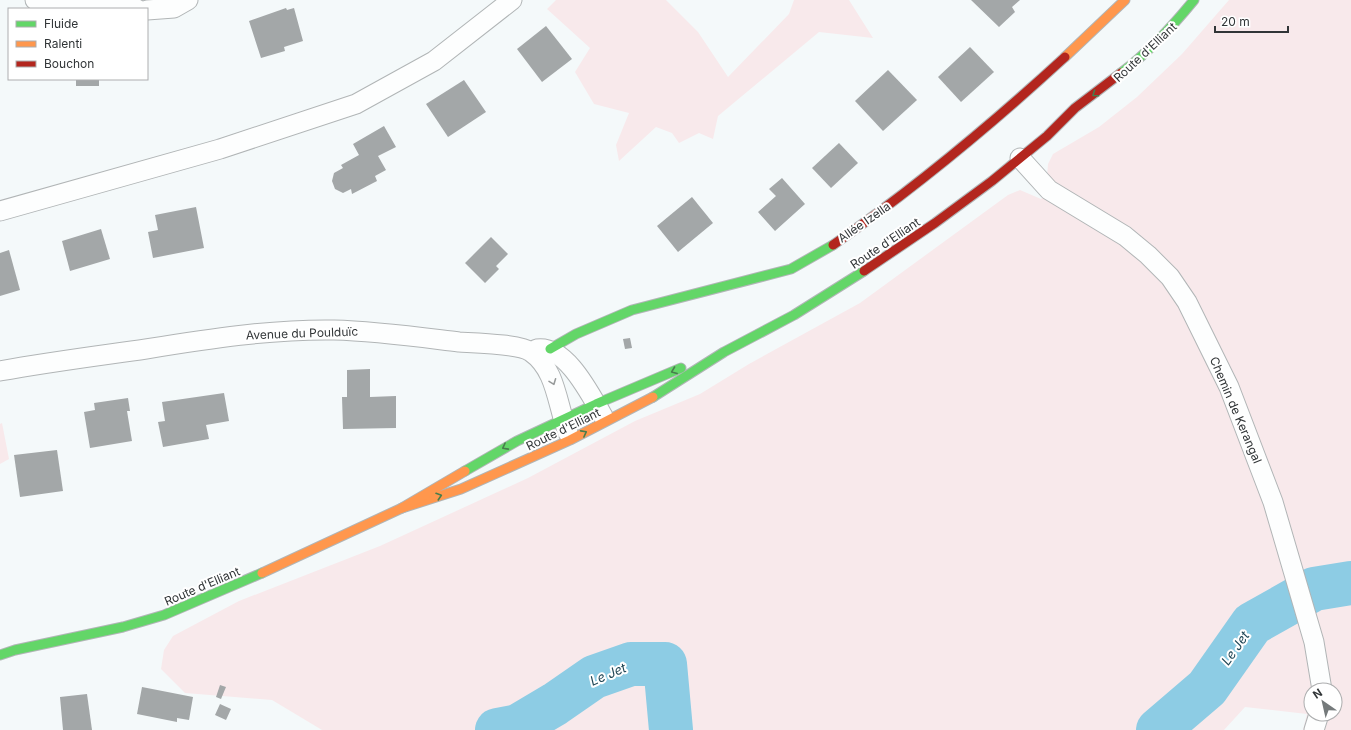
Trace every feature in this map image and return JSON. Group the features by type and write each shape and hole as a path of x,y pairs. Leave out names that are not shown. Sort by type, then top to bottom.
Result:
{"street":[{"path":"35,0 126,8"},
{"path":"148,10 174,8 188,0"},
{"path":"0,211 220,149 356,104 434,61 512,0"},
{"name":"Allée Izella","path":"530,351 541,348 550,349 577,332 634,310 780,274 801,265 899,197 959,150 1022,97 1125,0"},
{"name":"Route d'Elliant","path":"402,508 461,489 570,440 653,397 724,352 794,315 844,285 963,203 1020,158 1047,136 1075,108 1138,60 1172,27 1194,0"},
{"name":"Route d'Elliant","path":"1047,136 1075,123"},
{"name":"Chemin de Kerangal","path":"1020,158 1048,190 1125,236 1148,255 1170,277 1182,296 1229,387 1273,502 1314,642 1321,682"},
{"name":"Avenue du Poulduïc","path":"0,371 200,340 282,332 333,330 375,332 506,346 530,351"},
{"path":"550,349 562,356 568,362 606,421"},
{"path":"530,351 543,364 554,384 562,419 570,440"},
{"name":"Route d'Elliant","path":"0,655 15,650 123,627 164,615 247,580 402,508 488,456 562,419 646,382 724,352"}],"shaded area":[{"path":"556,0 666,0 698,32 728,77 789,14 794,0 849,0 873,38 819,32 718,116 713,139 699,133 679,143 672,133 656,127 619,161 616,145 629,113 594,104 575,72 590,48 547,9"},
{"path":"1229,0 1351,0 1351,730 1303,730 1305,722 1343,722 1343,682 1303,682 1303,714 1245,707 1224,730 322,730 272,700 185,693 161,669 164,650 173,636 239,601 380,546 528,478 635,421 700,394 749,364 860,303 1008,195 1020,190 1041,199 1055,187 1047,176 1048,164 1053,154 1099,127 1137,97 1182,54"},
{"path":"2,423 9,459 0,464 0,424"}],"building":[{"path":"971,0 1020,0 1012,7 1015,12 999,27"},
{"path":"286,8 287,10 294,8 303,41 284,47 285,51 261,58 249,21"},
{"path":"546,26 572,59 542,82 517,49"},
{"path":"970,47 994,72 961,102 938,77"},
{"path":"888,70 917,100 883,131 855,101"},
{"path":"76,80 99,80 99,86 76,86"},
{"path":"464,80 486,112 448,137 426,104"},
{"path":"384,126 396,147 378,156 386,170 375,176 377,181 352,194 351,189 343,193 335,189 332,181 334,173 343,168 341,165 359,155 353,144"},
{"path":"839,143 858,163 831,188 812,168"},
{"path":"782,178 805,204 775,231 758,212 776,196 769,189"},
{"path":"692,197 713,223 678,252 657,226"},
{"path":"196,207 204,248 153,258 148,232 158,230 155,215"},
{"path":"101,229 110,259 70,271 62,241"},
{"path":"491,237 508,254 496,266 499,269 485,283 465,263"},
{"path":"9,250 20,290 0,296 0,253"},
{"path":"630,338 632,348 625,349 623,339"},
{"path":"370,369 370,397 396,396 396,428 343,429 342,397 347,397 347,370"},
{"path":"224,393 229,421 206,425 209,439 163,447 158,422 165,421 162,402"},
{"path":"128,398 130,411 127,411 132,441 90,448 84,412 95,410 94,403"},
{"path":"57,450 63,491 20,497 14,455"},
{"path":"220,685 226,687 221,699 216,697"},
{"path":"142,687 193,697 189,720 177,718 177,722 137,714"},
{"path":"87,694 92,730 63,730 60,697"},
{"path":"220,704 231,709 226,720 215,715"}],"waterway":[{"name":"Le Jet","path":"1158,730 1207,688 1252,624 1314,589 1351,583"},
{"name":"Le Jet","path":"497,730 518,726 555,704 594,677 631,664 665,664 671,730"}],"traffic: fast":[{"path":"1121,73 1160,39 1194,0"},
{"path":"550,349 576,334 632,310 791,269 833,245"},
{"path":"653,397 724,352 794,315 864,271"},
{"path":"465,471 517,441 596,404 681,368"},
{"path":"0,655 15,650 123,627 164,615 262,573"}],"traffic: slow":[{"path":"1065,57 1125,0"},
{"path":"402,508 461,489 570,440 653,397"},
{"path":"262,573 402,508 465,471"}],"traffic: jam":[{"path":"833,245 894,201 952,155 1065,57"},
{"path":"864,271 935,223 992,181 1047,136 1075,108 1121,73"}]}
